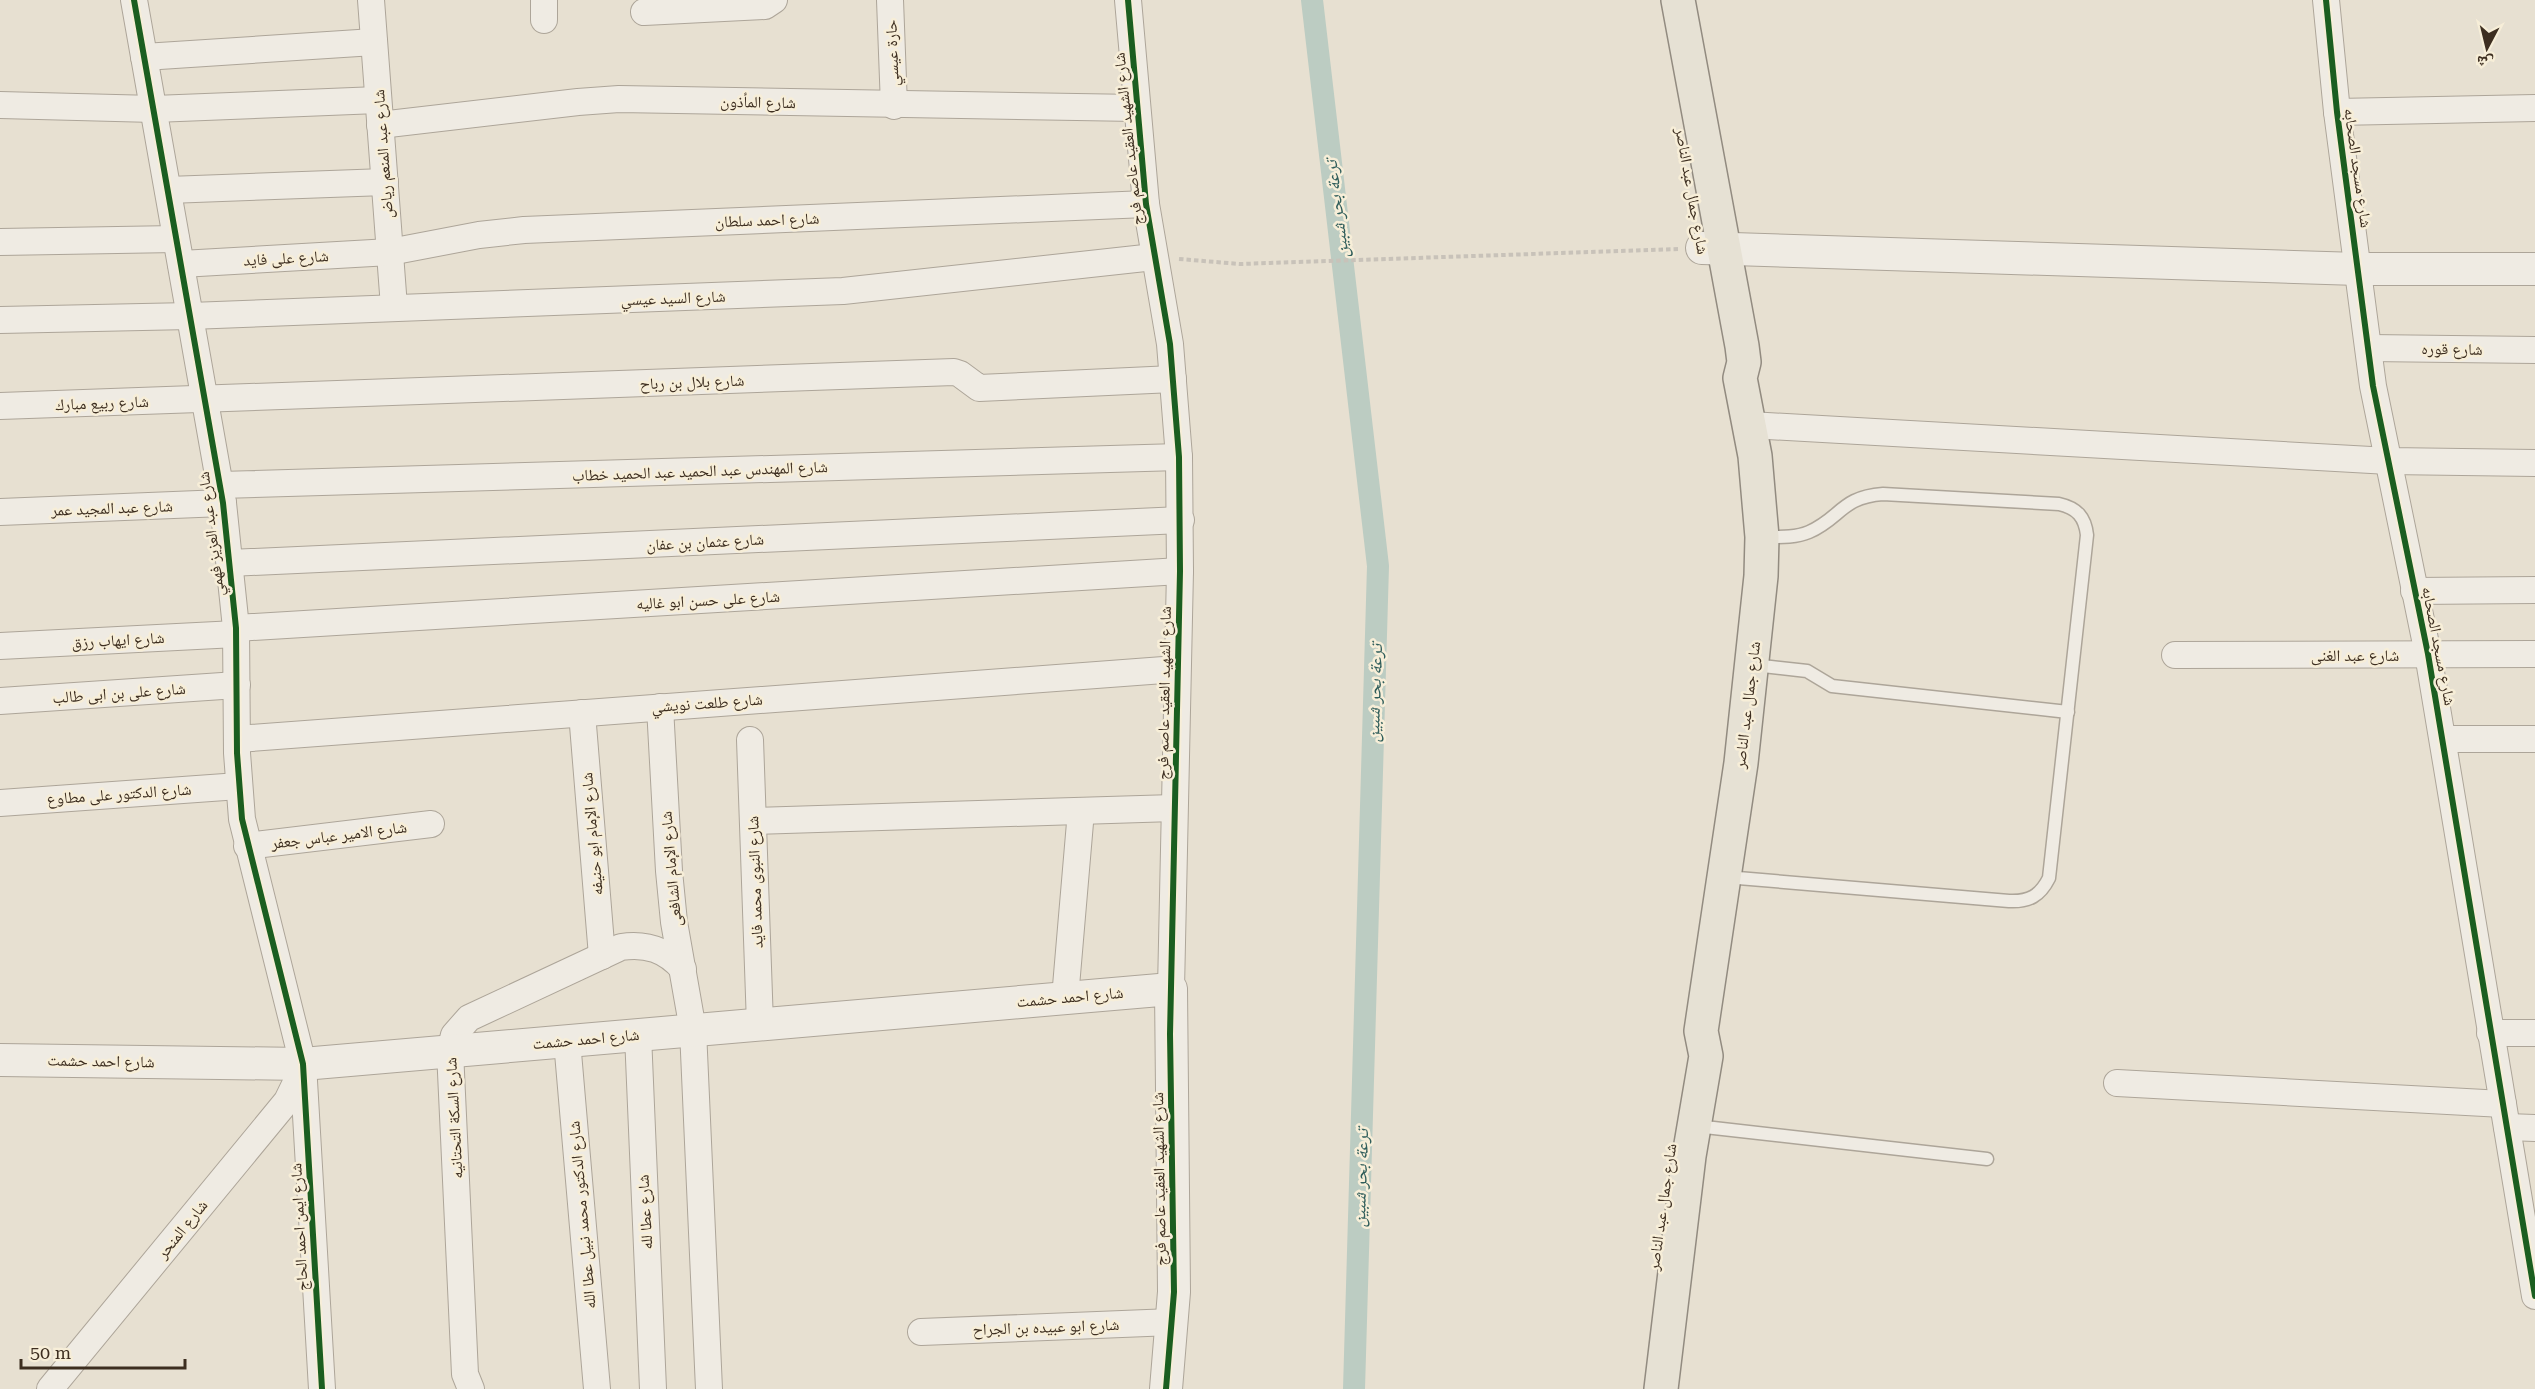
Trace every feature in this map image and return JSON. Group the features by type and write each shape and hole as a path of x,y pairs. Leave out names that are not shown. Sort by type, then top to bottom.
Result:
{"main road":[{"name":"شارع جمال عبد الناصر","path":"1658,0 1712,248 1744,354 1740,378 1755,456 1762,537 1758,615 1752,665 1725,877 1701,1031 1706,1056 1689,1156 1661,1389"},
{"name":"شارع جمال عبد الناصر","path":"1678,0 1712,248"},
{"name":"شارع جمال عبد الناصر","path":"1641,1389 1654,1260 1669,1153 1686,1060 1691,1045 1701,1031"}],"street":[{"name":"شارع عبد العزيز فهمي","path":"134,0 222,494 236,631 239,786 248,846 303,1064"},
{"name":"شارع عبد المنعم رياض","path":"371,0 394,308"},
{"path":"644,12 765,6 774,0"},
{"name":"حارة عيسي","path":"890,0 894,106"},
{"name":"شارع الشهيد العقيد عاصم فرج","path":"1128,0 1146,204 1170,344 1179,457 1181,520 1171,989 1174,1292 1166,1389"},
{"name":"شارع مسجد الصحابه","path":"2326,0 2337,112 2373,386 2428,654 2505,1115 2525,1171 2535,1296"},
{"path":"144,57 374,42"},
{"name":"شارع المأذون","path":"0,105 379,112 619,99 894,106 1137,108"},
{"path":"2337,112 2535,108"},
{"path":"168,190 385,182"},
{"name":"شارع احمد سلطان","path":"390,252 468,237 524,230 1146,204"},
{"path":"0,242 176,239"},
{"path":"1712,248 2358,269 2535,269"},
{"name":"شارع على فايد","path":"181,264 390,252"},
{"name":"شارع السيد عيسي","path":"0,320 190,316 843,291 1154,257"},
{"name":"شارع قوره","path":"2369,348 2535,350"},
{"name":"شارع بلال بن رباح","path":"205,400 954,372 979,388 1173,379"},
{"name":"شارع ربيع مبارك","path":"0,406 205,400"},
{"path":"1750,425 2389,461 2535,464"},
{"name":"شارع المهندس عبد الحميد عبد الحميد خطاب","path":"222,494 1179,457"},
{"name":"شارع عبد المجيد عمر","path":"0,512 222,494"},
{"name":"شارع عثمان بن عفان","path":"230,563 1181,520"},
{"name":"شارع على حسن ابو غاليه","path":"236,631 1180,571"},
{"path":"2414,591 2535,590"},
{"name":"شارع ايهاب رزق","path":"0,646 236,631"},
{"name":"شارع عبد الغنى","path":"2175,655 2535,654"},
{"name":"شارع طلعت نويشي","path":"238,739 1177,669"},
{"name":"شارع على بن ابى طالب","path":"0,702 237,685"},
{"name":"شارع الإمام الشافعى","path":"660,707 674,922 693,1030 709,1389"},
{"name":"شارع الإمام ابو حنيفه","path":"582,713 602,956"},
{"path":"2443,739 2535,739"},
{"name":"شارع النبوى محمد فايد","path":"750,740 760,1024"},
{"name":"شارع الدكتور على مطاوع","path":"0,803 239,786"},
{"path":"753,821 1174,808"},
{"path":"1065,998 1081,811"},
{"name":"شارع الامير عباس جعفر","path":"248,846 431,824"},
{"name":"شارع السكة التحتانيه","path":"468,1384 450,1051 454,1035 469,1018 621,947 647,946 668,955 683,969"},
{"name":"شارع احمد حشمت","path":"0,1060 303,1064 1171,989"},
{"path":"2490,1033 2535,1033"},
{"name":"شارع عطا لله","path":"638,1035 653,1389"},
{"name":"شارع الدكتور محمد نبيل عطا الله","path":"567,1041 597,1389"},
{"name":"شارع المنحر","path":"50,1389 287,1101 298,1082 303,1064"},
{"name":"شارع ايمن احمد الحاج","path":"303,1064 322,1389"},
{"path":"2117,1083 2505,1115 2535,1128"},
{"name":"شارع ابو عبيده بن الجراح","path":"921,1332 1172,1322"}],"lane":[{"path":"1725,877 2022,902 2034,898 2049,878 2087,536 2086,525 2080,514 2071,507 2059,504 1877,494 1848,503 1819,527 1807,533 1795,536 1762,537"},
{"path":"1752,665 1807,671 1832,686 2068,712"},
{"path":"1695,1126 1987,1159"}],"path":[{"path":"1154,257 1240,264 1712,248"}],"waterway":[{"name":"ترعة بحر شبين","path":"1312,0 1378,566 1354,1389"}],"cycle path":[{"path":"134,0 223,503 236,628 237,753 242,819 303,1064 322,1389"},
{"path":"1128,0 1146,204 1170,344 1179,457 1180,571 1170,1034 1174,1292 1166,1389"},
{"path":"2326,0 2337,112 2373,386 2428,654 2535,1296"}]}
